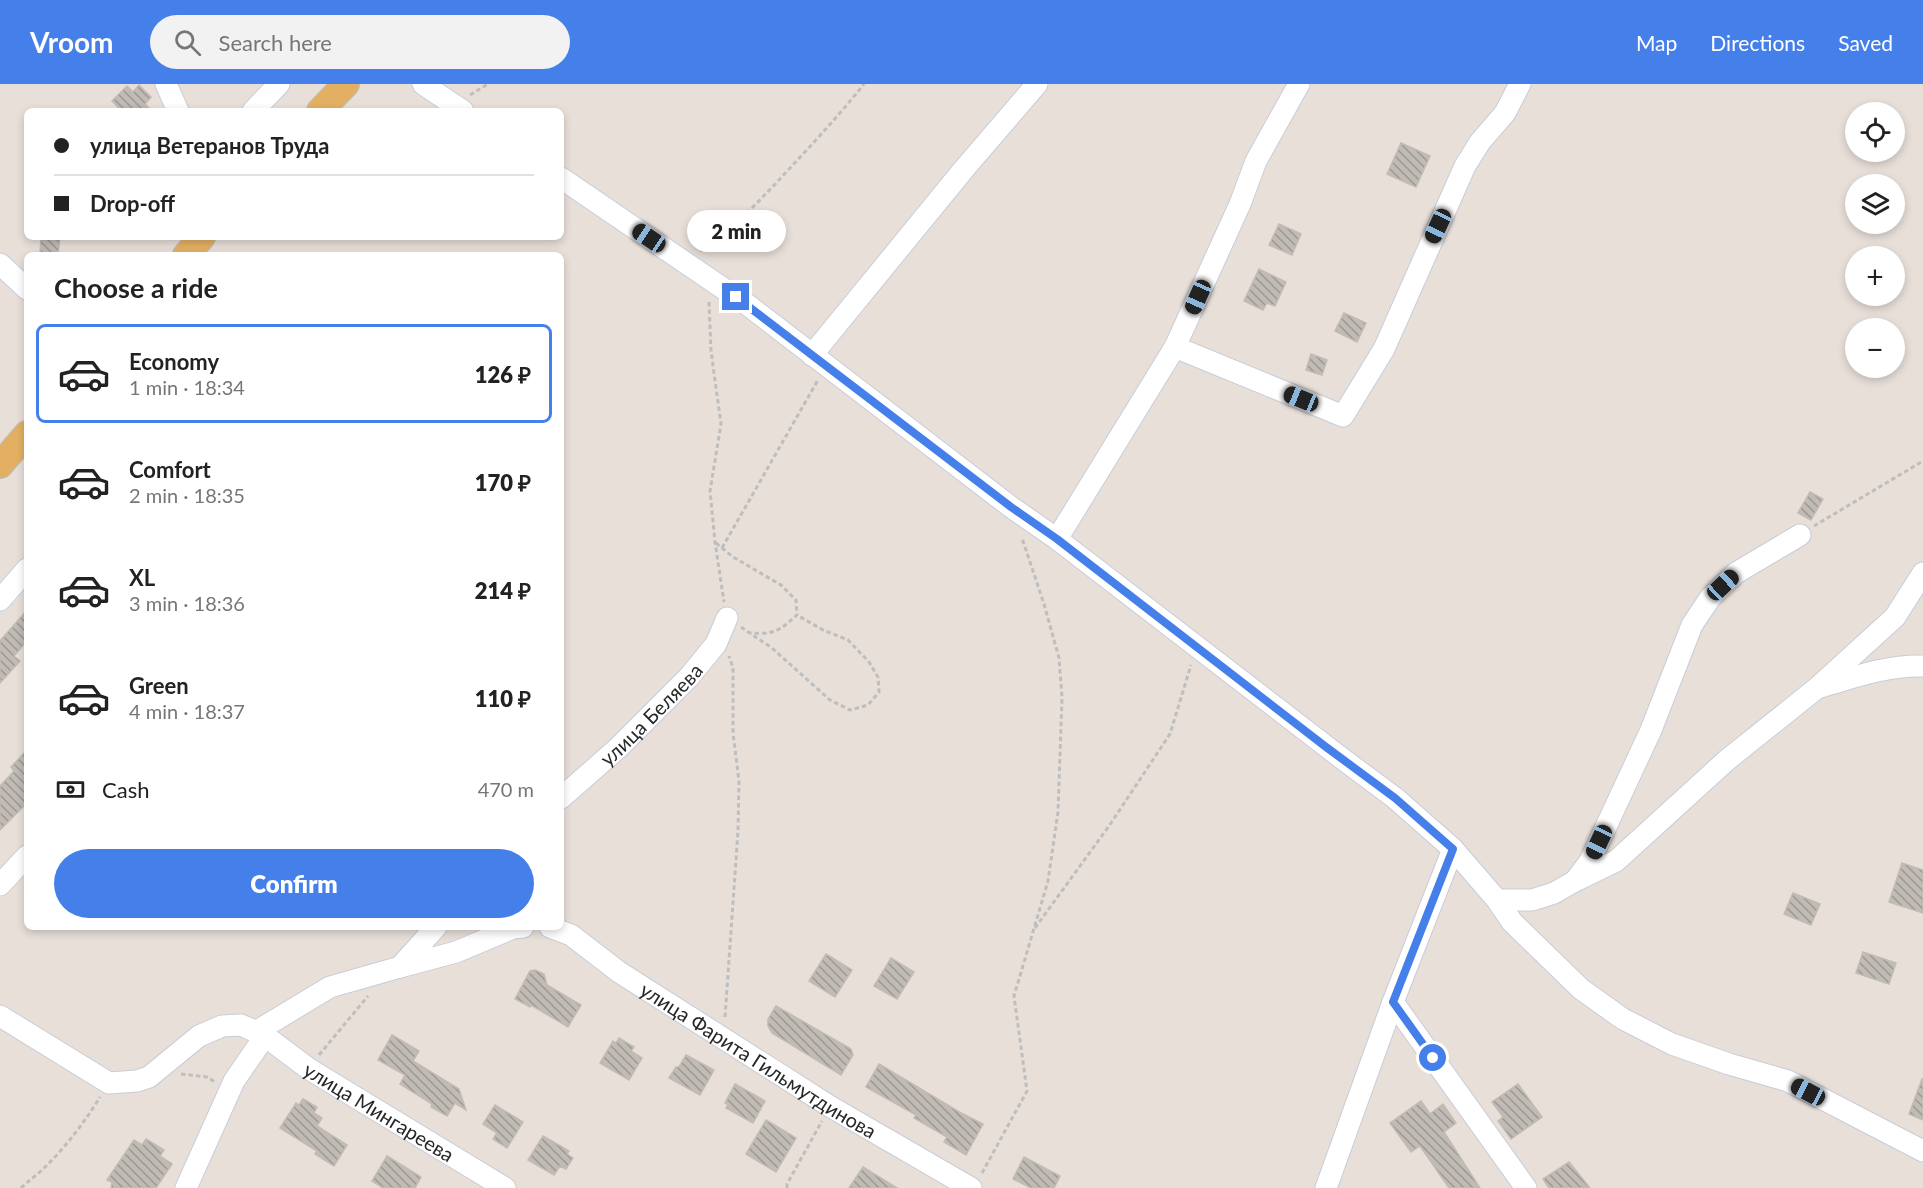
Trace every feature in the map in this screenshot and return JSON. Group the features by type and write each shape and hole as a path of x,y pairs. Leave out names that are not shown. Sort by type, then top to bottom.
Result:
{"main road":[{"path":"323,108 346,84"},
{"path":"189,252 199,240"},
{"path":"0,465 24,437"}],"street":[{"path":"166,84 177,108"},
{"path":"256,108 279,84"},
{"path":"423,84 459,108"},
{"path":"819,360 964,169 1037,84"},
{"path":"1057,539 1175,347 1240,204 1256,161 1299,84"},
{"path":"1175,347 1343,416 1384,349 1465,166 1480,142 1505,113 1520,84"},
{"path":"564,180 749,306 1395,798 1453,849 1497,900 1512,922 1581,989 1623,1019 1672,1044 1788,1081 1923,1151"},
{"path":"0,264 24,286"},
{"path":"1575,881 1590,861 1651,729 1692,625 1710,598 1736,573 1800,535"},
{"path":"0,600 24,572"},
{"path":"1497,900 1532,900 1554,893 1616,861 1727,760 1817,688 1895,617 1923,573"},
{"name":"улица Беляева","path":"564,795 618,748 689,677 716,644 727,618"},
{"path":"1817,688 1905,666 1923,666"},
{"path":"1326,1188 1393,1002 1453,849"},
{"path":"0,885 24,859"},
{"path":"400,967 433,930"},
{"path":"186,1188 234,1080 261,1034 330,987 456,952 508,930"},
{"name":"улица Фарита Гильмутдинова","path":"558,930 571,935 619,972 831,1107 975,1183"},
{"path":"1393,1002 1526,1188"},
{"path":"0,1016 109,1083 137,1081 149,1077 199,1036 222,1026 241,1025 261,1034"},
{"name":"улица Мингареева","path":"261,1034 309,1069 505,1188"}],"path":[{"path":"684,262 717,240 766,193 843,111 864,84"},
{"path":"709,279 711,351 722,424 710,491 715,542 727,618 772,648 830,700 850,710 868,705 879,692 878,677 869,662 849,640 823,630 797,615"},
{"path":"722,548 819,360"},
{"path":"1800,535 1923,461"},
{"path":"975,1183 1027,1091 1014,996 1048,881 1058,812 1062,698 1059,658 1044,604 1011,507"},
{"path":"715,542 733,557 781,585 796,600 797,615"},
{"path":"749,633 771,633 785,626 797,615"},
{"path":"723,1040 738,831 739,781 733,733 733,669 728,651"},
{"path":"1033,932 1109,826 1170,734 1191,665 1203,652"},
{"path":"309,1069 328,1042 372,993"},
{"path":"149,1077 184,1073 207,1077 221,1086 224,1105"},
{"path":"21,1188 42,1171 57,1154 91,1112 109,1083"},
{"path":"787,1188 787,1184 831,1107"}],"building":[{"path":"139,85 151,97 145,104 149,108 119,108 112,101 127,86 133,92"},
{"path":"1401,143 1430,156 1416,187 1387,174"},
{"path":"1279,224 1301,234 1292,255 1269,245"},
{"path":"41,240 60,240 58,252 40,252"},
{"path":"1259,269 1286,282 1275,306 1267,303 1263,310 1244,301"},
{"path":"1344,313 1366,323 1357,342 1335,331"},
{"path":"1311,354 1327,360 1322,375 1306,370"},
{"path":"1810,492 1823,499 1811,520 1798,513"},
{"path":"24,613 24,644 14,656 20,661 0,683 0,641"},
{"path":"24,753 24,806 0,830 0,786 14,771 11,767"},
{"path":"1902,863 1923,870 1923,913 1889,902"},
{"path":"1793,893 1820,904 1811,925 1784,914"},
{"path":"1863,952 1896,963 1889,984 1856,973"},
{"path":"826,954 852,970 835,997 809,981"},
{"path":"891,958 914,972 897,999 874,986"},
{"path":"535,970 544,974 547,985 581,1005 568,1027 531,1005 530,1007 515,999 530,971"},
{"path":"776,1006 851,1049 853,1055 841,1075 772,1033 768,1026 768,1019"},
{"path":"392,1035 419,1051 413,1061 459,1089 466,1110 455,1103 447,1116 400,1084 405,1075 378,1060"},
{"path":"619,1038 634,1047 631,1051 642,1058 629,1080 600,1063 613,1041 616,1043"},
{"path":"686,1055 714,1070 700,1095 669,1078"},
{"path":"879,1064 983,1124 966,1155 944,1142 947,1137 914,1118 916,1115 866,1087"},
{"path":"1923,1080 1923,1120 1909,1114"},
{"path":"735,1084 765,1101 753,1123 726,1108 728,1105 725,1103"},
{"path":"1518,1084 1542,1117 1511,1139 1498,1121 1503,1117 1492,1102"},
{"path":"303,1099 317,1107 314,1113 322,1118 317,1126 347,1145 334,1166 315,1154 317,1151 280,1128 296,1103 299,1105"},
{"path":"1421,1101 1430,1114 1443,1104 1456,1123 1444,1132 1480,1188 1449,1188 1420,1146 1411,1152 1390,1123"},
{"path":"495,1105 523,1122 507,1148 493,1139 497,1133 483,1124"},
{"path":"766,1120 796,1138 776,1172 746,1154"},
{"path":"543,1136 569,1151 567,1154 573,1158 566,1169 560,1166 554,1175 528,1160"},
{"path":"146,1139 164,1150 160,1156 172,1164 156,1188 111,1188 112,1182 107,1180 134,1140 142,1145"},
{"path":"387,1156 421,1177 415,1188 383,1188 372,1181"},
{"path":"1024,1157 1060,1176 1054,1188 1031,1188 1013,1179"},
{"path":"1569,1162 1590,1188 1549,1188 1543,1179"},
{"path":"863,1167 897,1188 849,1188"}],"route":[{"path":"736,297 1395,798 1453,849 1393,1002 1433,1058"}]}
